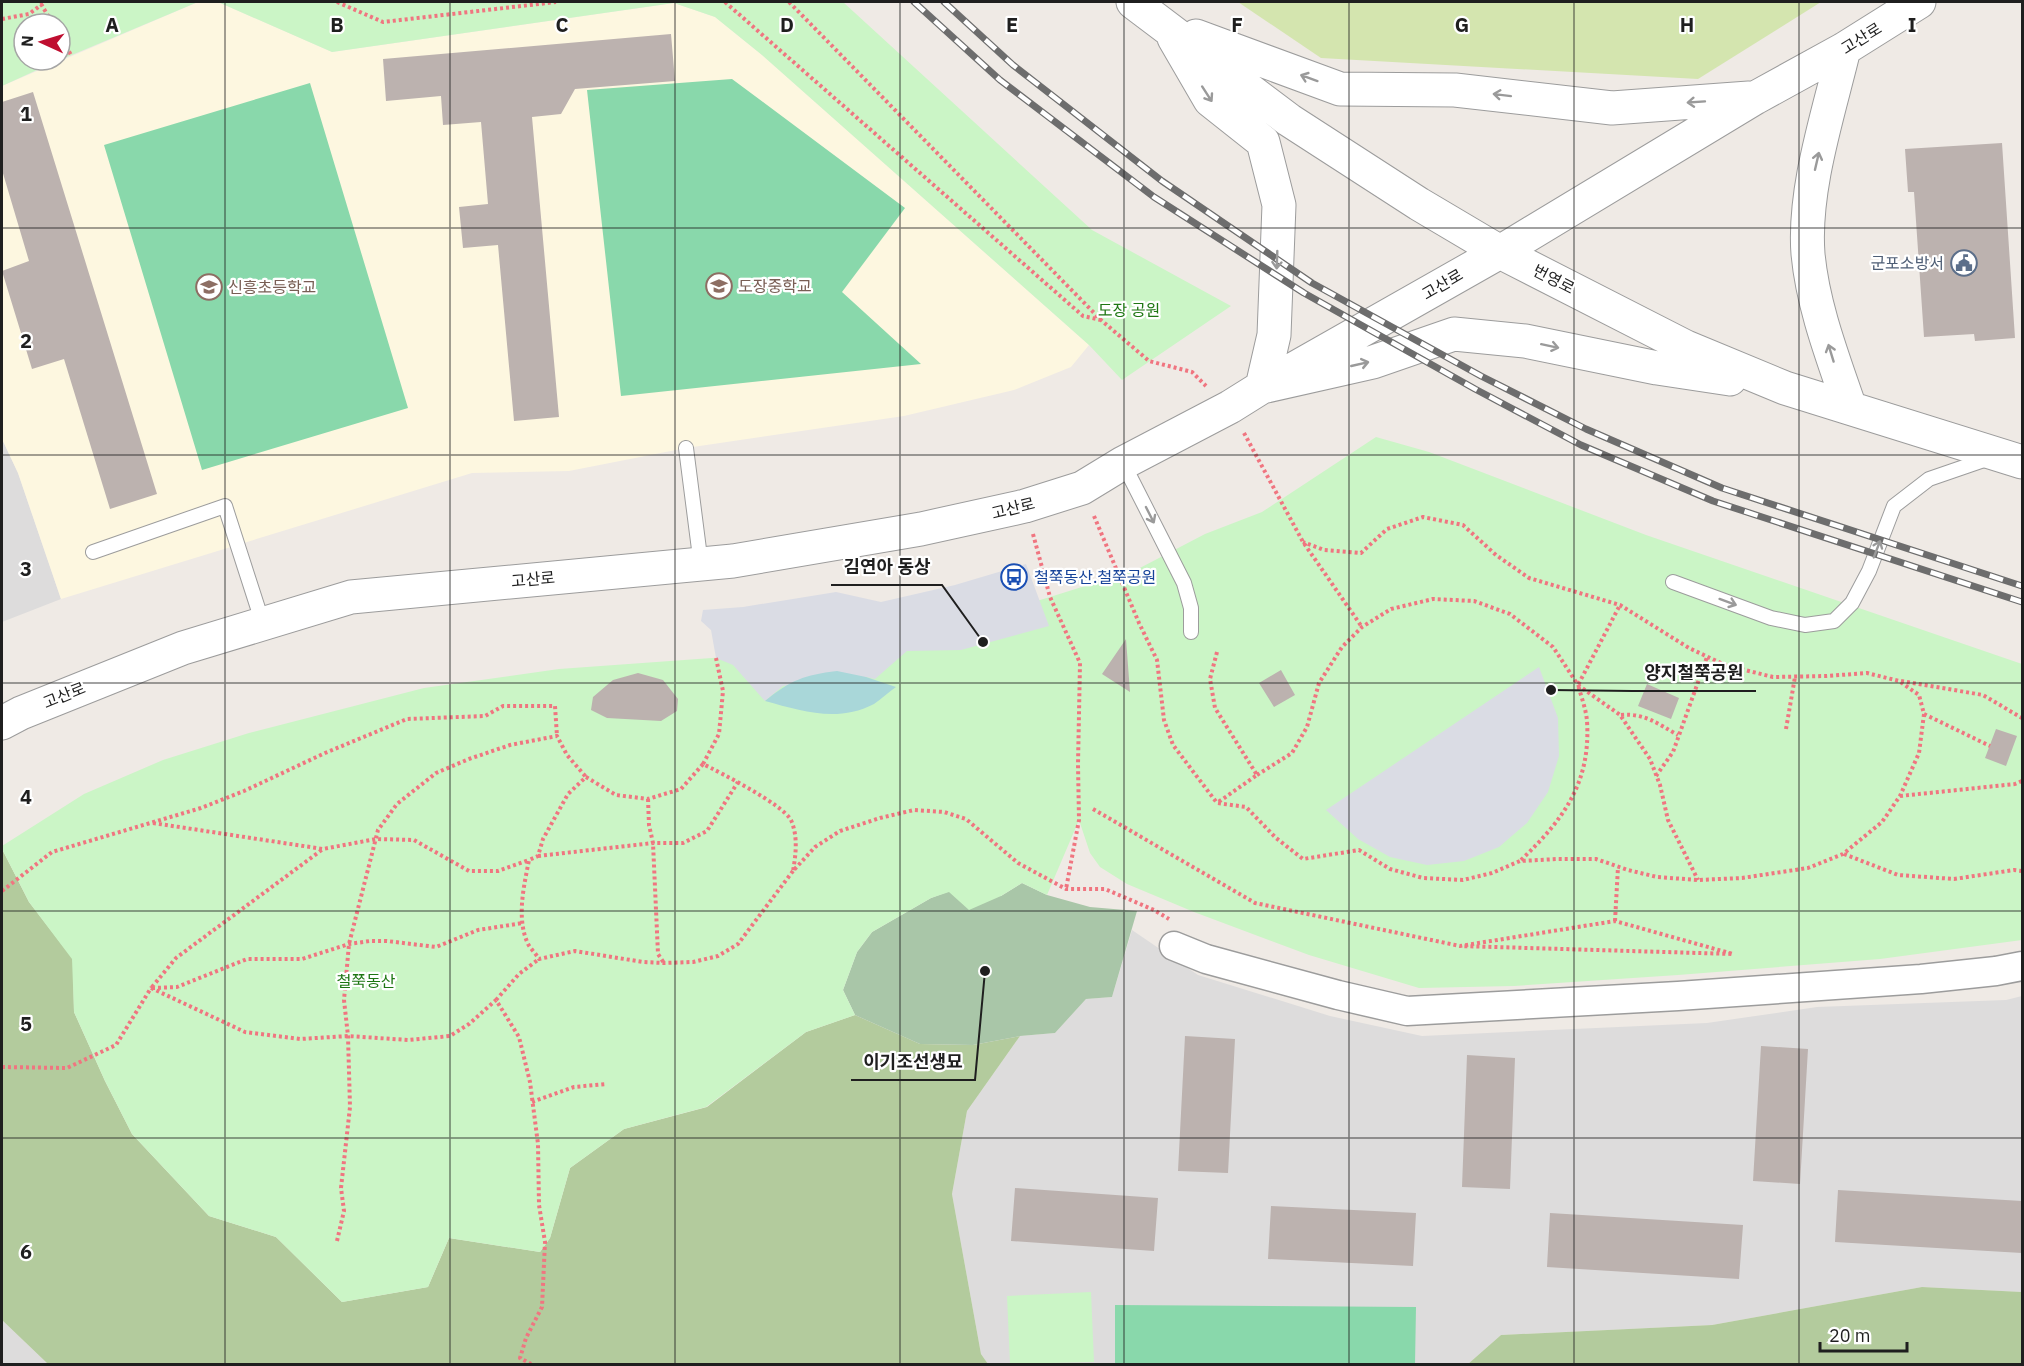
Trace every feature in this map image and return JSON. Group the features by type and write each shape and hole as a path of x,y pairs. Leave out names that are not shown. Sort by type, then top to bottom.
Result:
{"street":[{"name":"번영로","path":"1133,2 1167,25 1289,120 1419,204 1500,252 1686,347 1785,388 2011,458"},
{"name":"고산로","path":"2,723 21,712 183,648 351,597 733,561 921,530 1025,506 1082,488 1123,463 1230,408 1262,387 1500,252 1919,2"},
{"path":"1167,25 1340,89 1455,90 1612,108 1755,98"},
{"path":"1167,25 1210,100 1263,142 1279,205 1274,335 1262,387 1372,362 1455,334 1525,341 1657,368 1785,388"},
{"path":"1844,48 1812,181 1808,252 1812,283 1820,314 1850,408"},
{"path":"1174,946 1206,959 1407,1011 1910,980 2022,966"}],"lane":[{"path":"686,448 700,565"},
{"path":"1673,582 1771,618 1805,625 1834,621 1852,603 1869,571 1894,506 1929,479 2011,458"},
{"path":"1123,463 1184,583 1191,608 1191,632"},
{"path":"93,552 225,506 263,624"}],"path":[{"path":"337,2 383,22 556,2"},
{"path":"725,2 1083,316 1101,320"},
{"path":"789,2 1101,320 1149,361 1192,372 1230,408 1304,542 1362,627"},
{"path":"2,19 29,14 43,3"},
{"path":"1082,488 1157,660 1164,720 1173,745 1217,803 1246,807 1275,838 1303,859 1359,850 1390,869 1423,878 1463,880 1492,873 1520,861 1550,832 1574,796 1586,756 1587,720 1578,685 1553,647 1510,614 1474,601 1433,599 1391,609 1362,627 1342,647 1319,683 1307,727 1292,753 1217,803"},
{"path":"1025,506 1050,597 1080,663 1079,820 1066,889"},
{"path":"1304,542 1324,550 1361,553 1387,529 1423,517 1463,525 1496,555 1529,578 1620,605 1689,648 1725,665 1773,677 1867,673 1899,681 1983,695 2022,718"},
{"path":"1578,685 1620,605"},
{"path":"1217,652 1210,680 1215,708 1257,775"},
{"path":"1656,776 1673,752 1707,657"},
{"path":"2,891 52,852 201,808 407,719 484,716 503,706 555,706 557,736 567,755 586,777 616,795 648,799 681,789 704,764 719,734 723,691 716,658"},
{"path":"1786,729 1795,677"},
{"path":"1520,861 1596,859 1657,877 1698,880 1742,878 1808,868 1844,854 1882,822 1900,796 1919,753 1924,714 1919,695 1899,681"},
{"path":"1578,685 1620,715 1650,759 1668,820 1698,880"},
{"path":"1620,715 1636,714 1678,735"},
{"path":"1924,714 1990,746"},
{"path":"337,1241 344,1211 340,1188 350,1107 348,1036 344,1000 350,944 378,830 397,804 436,773 510,745 557,736"},
{"path":"704,764 773,804 790,819 797,848 793,871"},
{"path":"538,856 543,839 568,794 586,777"},
{"path":"1900,796 2015,784 2022,781"},
{"path":"152,823 323,849 376,839 414,840 469,870 498,871 538,856 653,843 683,843 707,831 738,782"},
{"path":"648,799 649,825 653,843 658,954 664,963"},
{"path":"1093,809 1255,903 1460,946 1733,954 1616,921 1460,946"},
{"path":"151,988 245,1032 300,1039 348,1036 408,1040 450,1036 469,1024 519,974 539,959 575,951 643,962 664,963 693,962 718,956 738,944 793,871 815,847 840,831 914,810 944,812 966,819 1018,863 1066,889 1105,889 1154,910 1175,923 1174,946"},
{"path":"2,1067 67,1068 116,1045 151,988 176,958 323,849"},
{"path":"1844,854 1898,875 1954,879 2014,870 2022,871"},
{"path":"530,860 522,892 523,923 528,945 539,959"},
{"path":"1616,921 1618,867"},
{"path":"151,988 177,987 247,959 302,959 350,944 387,941 436,947 478,930 523,923"},
{"path":"495,1000 519,1037 530,1082 538,1144 538,1205 545,1242 542,1307 526,1338 520,1358 531,1365"},
{"path":"532,1102 574,1087 606,1084"}],"shaded area":[{"path":"198,2 218,2 332,52 674,3 715,17 762,55 1089,345 1071,367 1014,390 904,416 686,448 569,471 472,473 61,599 18,473 2,439 2,86 35,72 72,72 72,56"},
{"path":"2,439 18,473 61,599 2,622"},
{"path":"1026,564 1049,626 961,650 907,651 875,679 866,677 783,686 765,701 733,665 716,658 711,630 701,621 703,610 743,607 836,592 881,602 955,585"},
{"path":"1539,667 1558,718 1559,756 1548,792 1527,823 1499,847 1464,861 1427,865 1390,857 1358,839 1326,810"},
{"path":"1132,930 1198,975 1330,1016 1422,1036 1707,1023 1817,1007 2006,1000 2022,996 2022,1292 1922,1287 1712,1325 1501,1335 1468,1364 988,1364 981,1354 952,1194 967,1111 1020,1036 1055,1033 1086,999 1112,997"},
{"path":"2,1320 48,1364 2,1364"}],"green space":[{"path":"2,2 198,2 72,55 72,12 12,12 12,72 33,72 2,86"},
{"name":"도장 공원","path":"218,2 843,2 1092,230 1231,306 1122,380 1089,345 762,55 715,17 674,3 332,52"},
{"path":"1238,2 1821,2 1698,79 1321,58"},
{"path":"732,79 905,208 842,292 921,364 621,396 587,90"},
{"path":"310,83 408,408 202,470 104,145"},
{"name":"철쭉동산","path":"1376,437 1429,452 1646,535 2022,664 2022,940 1880,959 1514,986 1419,988 1309,955 1127,884 1100,867 1090,853 1079,820 1047,895 1022,883 1001,896 969,910 949,892 931,898 872,932 857,952 843,990 855,1015 806,1032 706,1107 624,1129 570,1168 550,1238 540,1252 449,1238 428,1287 342,1302 276,1237 209,1216 132,1134 74,1012 72,959 29,902 2,849 2,846 84,794 163,760 249,733 424,688 559,669 796,652 953,626 1050,597 1136,570 1205,534 1262,512"},
{"path":"2,849 29,902 73,959 74,1012 132,1134 209,1216 276,1237 342,1302 428,1287 449,1238 540,1252 550,1238 570,1168 624,1129 707,1107 806,1032 855,1015 920,1044 973,1045 1020,1036 967,1111 952,1194 981,1354 988,1364 48,1364 2,1320"},
{"path":"1022,883 1047,895 1090,907 1137,911 1112,997 1086,999 1055,1033 1020,1036 973,1045 920,1044 855,1015 843,990 857,952 872,932 931,898 950,891 1001,896"},
{"path":"1922,1287 2022,1292 2022,1364 1468,1364 1501,1335 1712,1325"},
{"path":"1091,1292 1094,1362 1010,1364 1007,1296"},
{"path":"1115,1305 1416,1307 1415,1364 1115,1364"}],"water":[{"path":"837,671 896,687 874,704 847,713 819,713 765,701 798,680 815,674"}],"building":[{"path":"671,34 675,81 575,89 561,114 532,117 559,417 514,421 498,245 463,248 459,207 488,204 481,122 443,125 441,96 386,101 383,59"},
{"path":"33,92 157,494 110,509 64,359 32,369 2,271 29,261 2,170 2,102"},
{"name":"군포소방서","path":"2002,143 2015,338 1975,341 1974,334 1924,337 1914,192 1908,192 1905,149"},
{"path":"1126,639 1130,692 1102,674"},
{"path":"1281,670 1295,695 1274,707 1259,683"},
{"path":"638,673 663,680 678,699 677,711 661,721 607,718 591,710 593,697 613,680"},
{"path":"1647,684 1679,698 1671,719 1638,706"},
{"path":"1996,729 2017,736 2006,766 1985,758"},
{"path":"1185,1036 1235,1039 1228,1173 1178,1171"},
{"path":"1761,1046 1808,1049 1800,1184 1753,1181"},
{"path":"1467,1055 1515,1058 1510,1189 1462,1187"},
{"path":"1015,1188 1158,1198 1154,1251 1011,1241"},
{"path":"1838,1190 2022,1201 2022,1253 1835,1242"},
{"path":"1271,1206 1416,1213 1413,1266 1268,1259"},
{"path":"1550,1213 1743,1225 1739,1279 1547,1267"}],"railway":[{"path":"914,2 1000,80 1154,197 1304,293 1475,389 1581,445 1713,501 2022,602"},
{"path":"944,2 1013,65 1162,181 1312,283 1481,376 1586,429 1722,488 2022,586"}],"place":[{"name":"군포소방서","path":"1964,263"},
{"name":"도장중학교","path":"719,286"},
{"name":"신흥초등학교","path":"209,287"},
{"name":"철쭉동산.철쭉공원","path":"1014,577"},
{"name":"김연아 동상","path":"983,642"},
{"name":"양지철쭉공원","path":"1551,690"},
{"name":"이기조선생묘","path":"985,971"}]}
